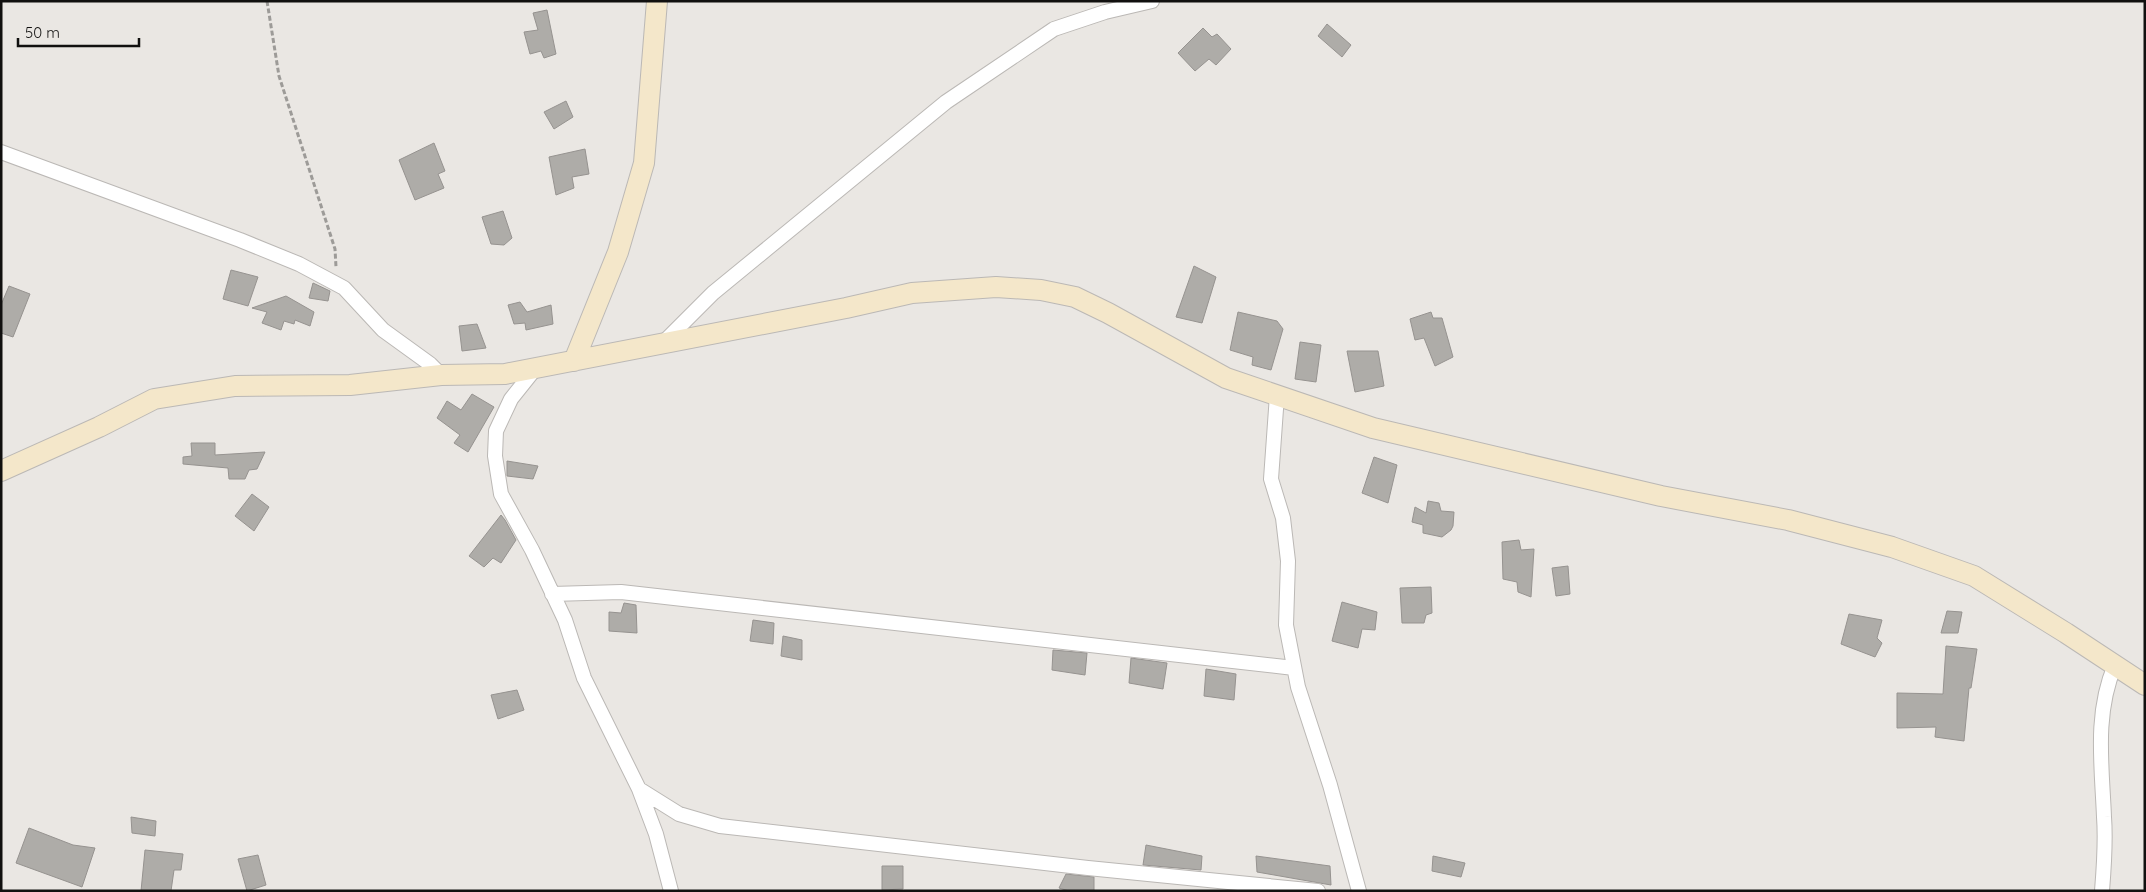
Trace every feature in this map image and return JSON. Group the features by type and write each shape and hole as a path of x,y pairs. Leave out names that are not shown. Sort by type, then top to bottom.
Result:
{"main road":[{"path":"574,361 618,252 644,163 657,1"},
{"path":"1,471 154,399 235,386 350,385 441,375 505,374 846,308 912,293 996,287 1041,290 1075,297 1226,378 1373,428 1660,496 1788,520 1892,547 1974,576 2145,685"}],"street":[{"path":"662,344 713,293 946,102 1054,29 1105,12 1152,1"},
{"path":"1,152 240,240 299,264 344,288 383,330 430,364 441,375"},
{"path":"534,369 511,399 496,431 495,456 501,494 532,550 565,620 584,678 639,789 656,834 671,891"},
{"path":"1277,396 1271,479 1283,518 1288,561 1286,625 1298,687 1330,785 1359,891"},
{"path":"552,594 621,592 1294,668"},
{"path":"2102,891 2105,842 2101,771 2101,727 2104,696 2115,665"},
{"path":"639,789 679,814 720,826 1088,868 1318,891"}],"path":[{"path":"267,1 279,76 335,249 338,285"}],"building":[{"path":"547,10 556,54 544,58 541,51 530,54 524,32 538,30 533,13"},
{"path":"1327,24 1351,45 1342,57 1318,36"},
{"path":"1203,28 1212,37 1217,34 1231,49 1216,65 1209,59 1195,71 1178,53"},
{"path":"566,101 573,117 554,129 544,112"},
{"path":"434,143 445,171 438,174 444,188 415,200 399,160"},
{"path":"585,149 589,174 572,177 574,188 556,195 549,157"},
{"path":"503,211 512,238 504,245 491,244 482,217"},
{"path":"1194,266 1216,277 1202,323 1176,317"},
{"path":"231,270 258,277 248,306 223,299"},
{"path":"313,283 330,291 328,301 309,298"},
{"path":"9,286 30,294 13,337 1,333 1,305"},
{"path":"286,296 314,312 310,326 295,320 294,324 284,321 281,330 262,323 267,312 252,308"},
{"path":"520,302 527,312 551,305 553,324 526,330 525,323 514,324 508,305"},
{"path":"1238,312 1277,321 1283,329 1271,370 1252,365 1253,357 1230,350"},
{"path":"1431,312 1433,318 1442,318 1453,357 1435,366 1424,338 1415,340 1410,319"},
{"path":"477,324 486,348 462,351 459,326"},
{"path":"1300,342 1321,345 1316,382 1295,379"},
{"path":"1347,351 1378,351 1384,386 1355,392"},
{"path":"472,394 494,407 468,452 454,443 460,435 437,418 447,401 461,410"},
{"path":"191,443 215,443 215,455 265,452 257,469 249,470 245,479 229,479 228,468 183,464 183,457 192,456"},
{"path":"1374,457 1397,465 1388,503 1362,493"},
{"path":"507,461 538,466 533,479 507,476"},
{"path":"252,494 269,507 254,531 235,516"},
{"path":"1428,501 1439,503 1441,511 1454,512 1453,526 1442,537 1423,533 1423,525 1412,522 1415,507 1426,513"},
{"path":"501,515 516,540 501,563 493,558 484,567 469,556"},
{"path":"1519,540 1521,550 1534,549 1531,597 1518,592 1517,582 1503,579 1502,542"},
{"path":"1568,566 1570,594 1556,596 1552,568"},
{"path":"1431,587 1432,613 1426,615 1424,623 1402,623 1400,588"},
{"path":"1342,602 1377,612 1375,630 1362,629 1358,648 1332,641"},
{"path":"624,603 636,605 637,633 609,631 609,612 621,613"},
{"path":"1947,611 1962,612 1958,633 1941,633"},
{"path":"1849,614 1882,620 1877,638 1882,643 1875,657 1841,644"},
{"path":"753,620 774,623 773,644 750,641"},
{"path":"783,636 802,640 802,660 781,656"},
{"path":"1946,646 1977,649 1971,688 1969,688 1964,741 1935,737 1936,727 1897,728 1897,693 1943,694"},
{"path":"1053,650 1087,653 1085,675 1052,670"},
{"path":"1131,658 1167,663 1163,689 1129,683"},
{"path":"1206,669 1236,674 1234,700 1204,696"},
{"path":"517,690 524,710 498,719 491,695"},
{"path":"131,817 156,821 155,836 132,833"},
{"path":"29,828 73,845 95,848 82,887 16,863"},
{"path":"1146,845 1202,856 1201,870 1143,865"},
{"path":"145,850 183,854 181,870 174,870 171,891 141,891"},
{"path":"258,855 266,885 247,891 238,859"},
{"path":"1256,856 1330,866 1331,885 1257,872"},
{"path":"1433,856 1465,863 1461,877 1432,871"},
{"path":"882,866 903,866 903,889 882,890"},
{"path":"1066,874 1094,877 1094,891 1069,891 1059,888"}]}
